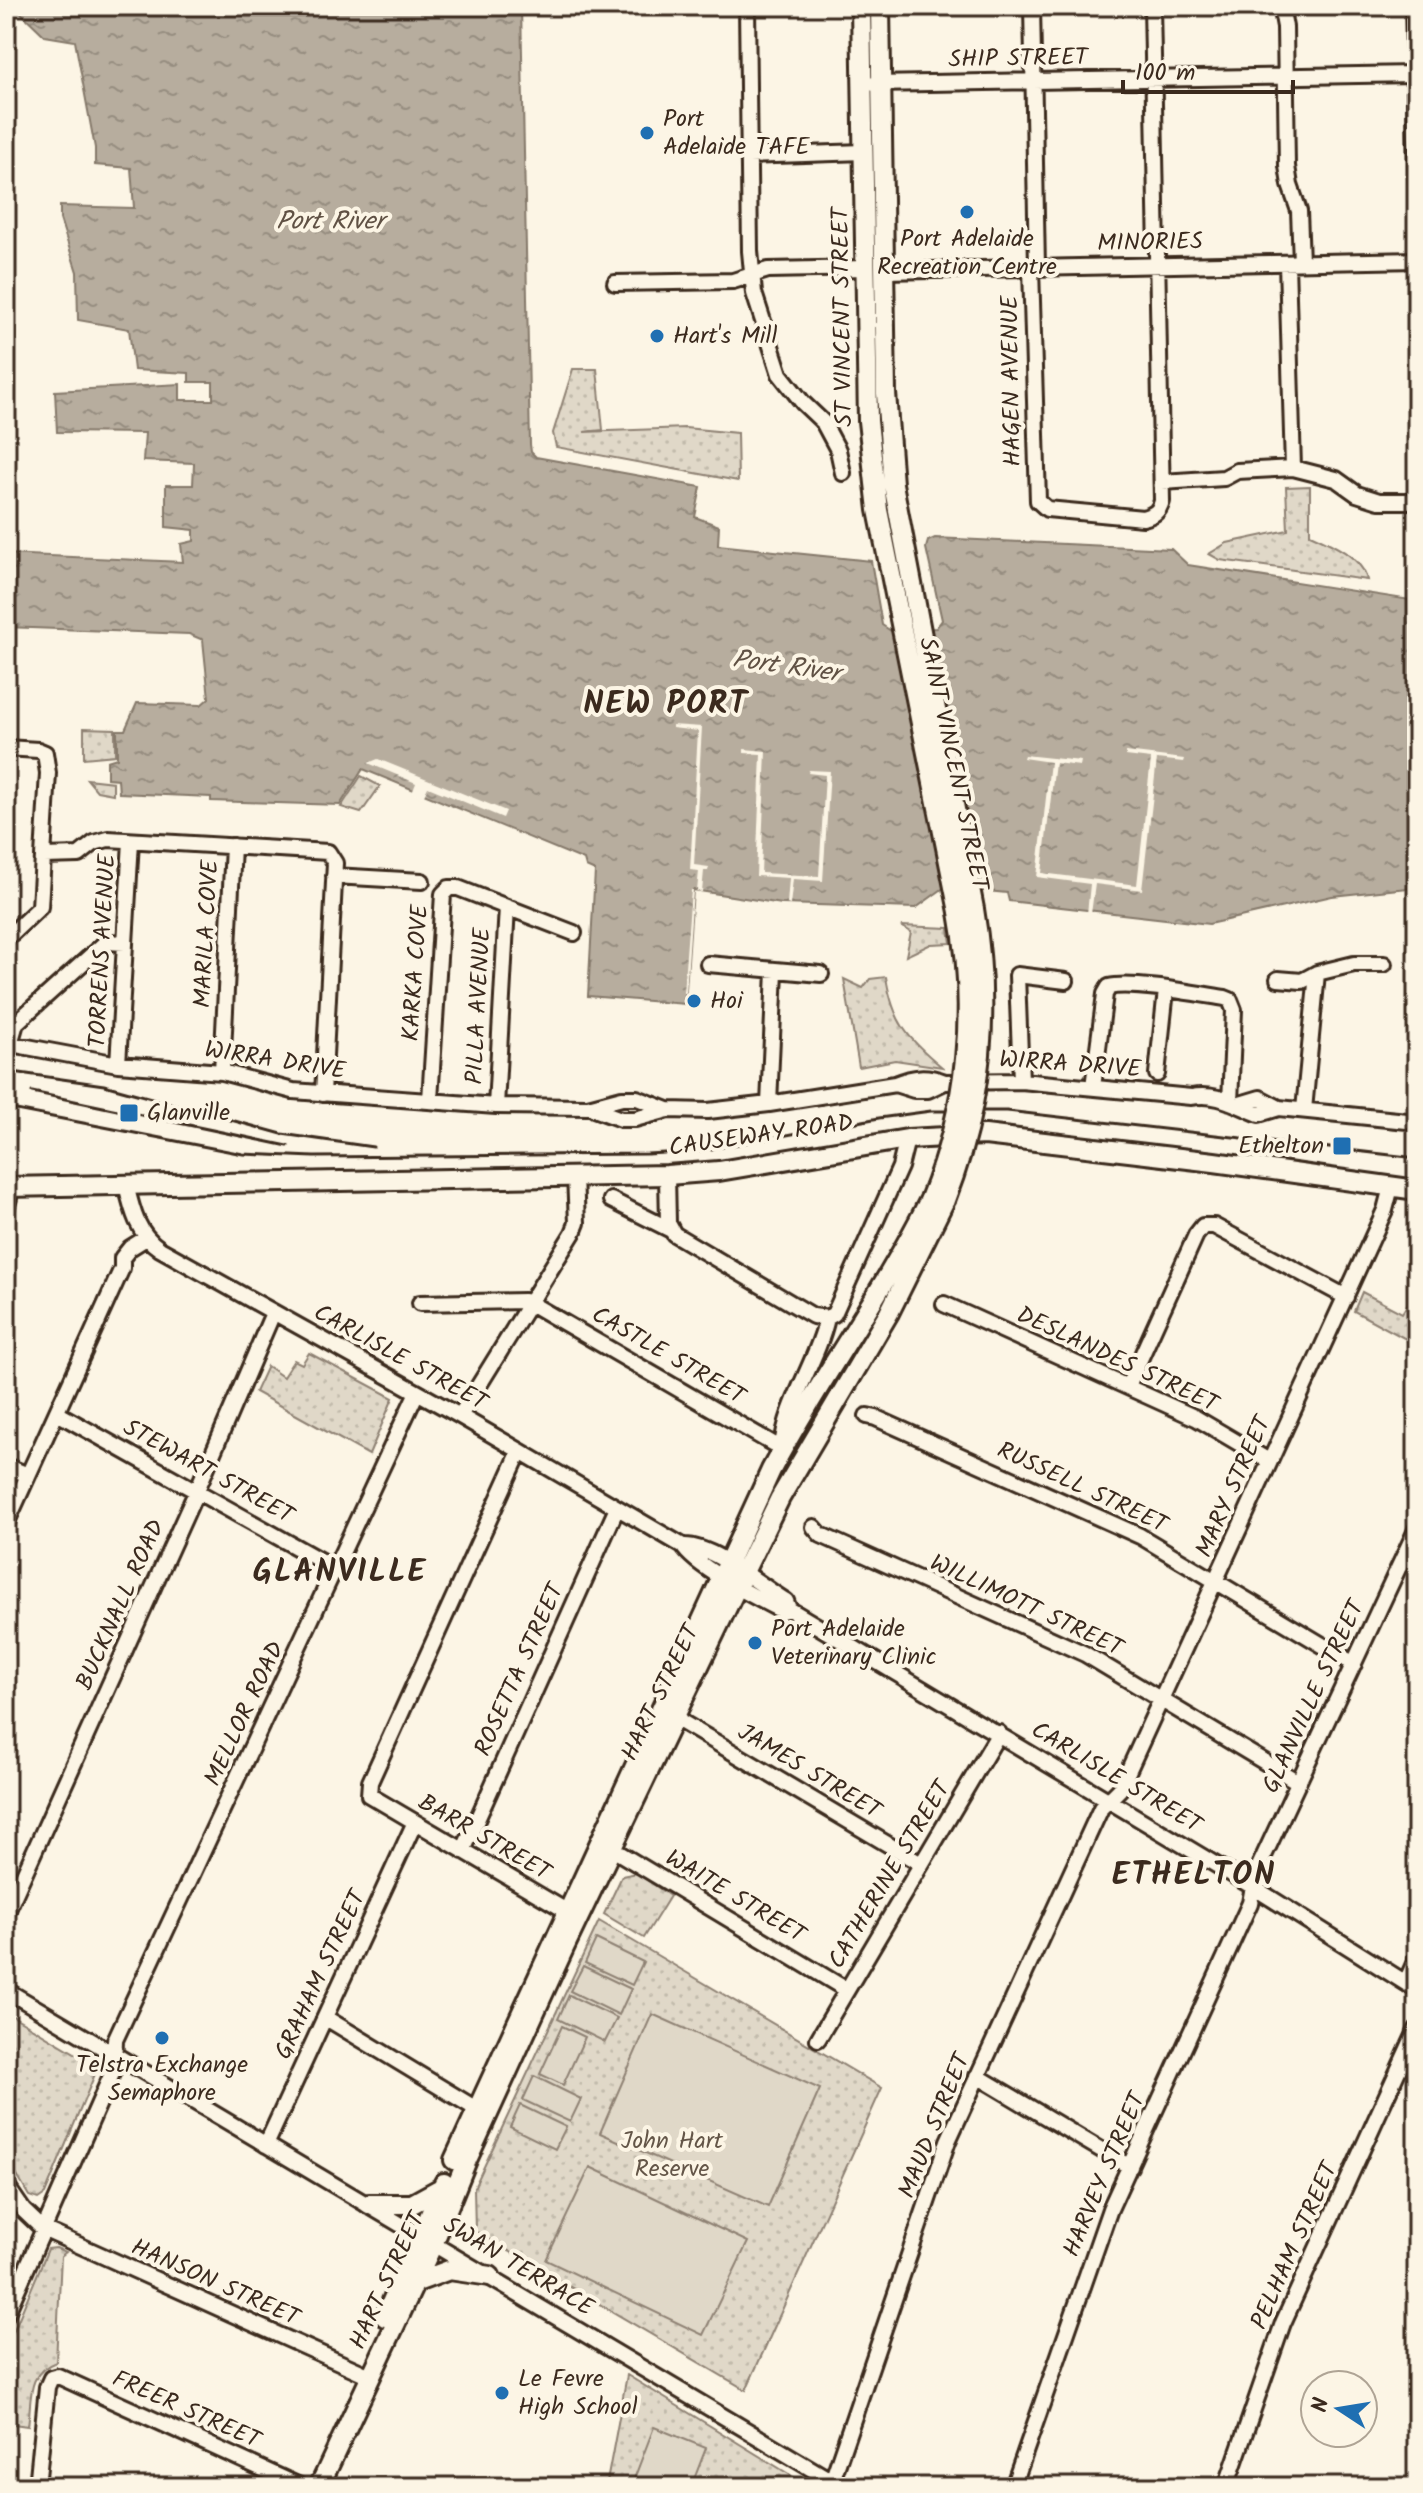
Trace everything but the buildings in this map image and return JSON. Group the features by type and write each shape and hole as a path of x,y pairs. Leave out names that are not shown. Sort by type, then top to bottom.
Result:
{"main road":[{"name":"ST VINCENT STREET","path":"861,6 872,84 876,269 868,421 871,461 900,625"},
{"name":"ST VINCENT STREET","path":"880,6 864,152 893,484 920,623"},
{"name":"SAINT VINCENT STREET","path":"920,623 966,911"},
{"name":"SAINT VINCENT STREET","path":"900,625 966,911"},
{"name":"HART STREET","path":"319,2487 365,2374 428,2239 482,2112 733,1575 889,1313 937,1199 957,1116 965,1065 969,1003 966,911"},
{"name":"CAUSEWAY ROAD","path":"8,1186 667,1175 719,1171 907,1139 985,1135 1417,1190"},
{"name":"HART STREET","path":"606,1845 675,1718 782,1449 937,1199"},
{"name":"HART STREET","path":"308,2487 414,2283 443,2187 482,2112"},
{"path":"369,2204 412,2204 443,2187"},
{"path":"414,2283 449,2270 490,2276"}],"street":[{"path":"747,6 754,293 780,374 823,422 838,450 843,473"},
{"name":"HAGEN AVENUE","path":"1032,6 1036,494 1041,506 1047,509 1143,518 1153,516 1160,510 1162,482"},
{"path":"1152,6 1162,482 1224,478 1237,471 1293,468 1336,479 1357,494 1379,501 1417,501"},
{"path":"1281,6 1285,27 1287,166 1299,211 1294,262 1293,468"},
{"path":"1413,6 1417,181"},
{"name":"SHIP STREET","path":"872,84 1414,74"},
{"path":"749,156 864,152"},
{"name":"MINORIES","path":"615,283 733,281 768,270 1417,260"},
{"path":"6,748 45,753 48,773 40,907 6,939"},
{"path":"44,856 79,855 94,843 108,839 328,852 335,863 323,1094"},
{"name":"TORRENS AVENUE","path":"118,1064 131,841"},
{"name":"MARILA COVE","path":"222,1072 233,846"},
{"path":"334,876 422,881"},
{"name":"KARKA COVE","path":"430,1100 443,894 449,888 458,888 574,933"},
{"name":"PILLA AVENUE","path":"496,1106 507,907"},
{"path":"8,1044 16,1023 106,942 125,943"},
{"path":"708,964 821,974"},
{"path":"1278,979 1302,981 1317,973 1354,964 1384,964"},
{"path":"769,1104 775,971"},
{"path":"1304,1110 1317,973"},
{"path":"1021,1081 1017,975 1066,981"},
{"path":"1093,1087 1105,994 1109,987 1118,985 1166,990 1230,1000 1234,1010 1232,1102"},
{"path":"1157,1074 1166,990"},
{"name":"WIRRA DRIVE","path":"8,1044 118,1064 222,1072 293,1091 496,1106 588,1107 621,1119 635,1119 668,1110 708,1111 769,1104 895,1084 914,1090 928,1090 945,1082 1021,1081 1191,1097 1203,1103 1221,1105 1232,1102 1259,1114 1279,1108 1417,1122"},
{"name":"HART STREET","path":"782,1449 783,1430 822,1338 827,1318 834,1314 900,1167 907,1139"},
{"path":"667,1175 671,1230"},
{"path":"460,1416 576,1228 575,1176"},
{"path":"6,1524 122,1268 122,1258 130,1248 146,1238 133,1213 126,1184"},
{"path":"6,1210 8,1186"},
{"name":"MARY STREET","path":"1109,1801 1118,1792 1161,1700 1346,1297 1385,1210 1391,1187"},
{"path":"611,1200 671,1230 679,1239 813,1316 827,1318"},
{"path":"1128,1386 1196,1235 1206,1225 1214,1226 1346,1297"},
{"name":"CARLISLE STREET","path":"146,1238 160,1249 460,1416 683,1546 695,1545 733,1575 786,1601 789,1609 999,1733 1412,1986"},
{"path":"420,1303 530,1303"},
{"name":"CASTLE STREET","path":"530,1303 782,1449"},
{"name":"DESLANDES STREET","path":"944,1304 1196,1418 1269,1461"},
{"name":"BUCKNALL ROAD","path":"6,1914 197,1490 273,1313"},
{"name":"MELLOR ROAD","path":"6,2315 114,2069 115,2040 337,1570 417,1392"},
{"name":"STEWART STREET","path":"57,1413 337,1570"},
{"name":"RUSSELL STREET","path":"867,1416 1140,1536 1354,1664"},
{"name":"BARR STREET","path":"520,1451 370,1782 369,1795 573,1915"},
{"path":"6,1466 28,1475"},
{"name":"ROSETTA STREET","path":"463,1851 617,1508"},
{"name":"WILLIMOTT STREET","path":"814,1527 821,1535 1085,1654 1298,1782"},
{"name":"GLANVILLE STREET","path":"1253,1887 1255,1875 1417,1528"},
{"name":"JAMES STREET","path":"675,1718 921,1864"},
{"name":"CATHERINE STREET","path":"818,2039 999,1733"},
{"name":"MAUD STREET","path":"837,2484 948,2141 1101,1808 1109,1801"},
{"name":"GRAHAM STREET","path":"266,2145 415,1822"},
{"name":"WAITE STREET","path":"606,1845 847,1990"},
{"name":"HARVEY STREET","path":"1013,2487 1110,2209 1220,1972 1252,1898 1253,1887"},
{"path":"1412,1986 1417,1957"},
{"name":"SWAN TERRACE","path":"6,1990 837,2484"},
{"path":"326,2018 482,2112"},
{"name":"PELHAM STREET","path":"1226,2487 1283,2323 1417,2029"},
{"path":"977,2076 1130,2167"},
{"path":"6,2185 23,2210 43,2229"},
{"name":"HANSON STREET","path":"43,2229 365,2374"},
{"name":"FREER STREET","path":"37,2487 47,2387 51,2378 58,2376 302,2487"}],"green space":[{"path":"573,369 597,369 603,430 584,432 685,428 737,433 738,481 556,447 553,433"},
{"path":"1310,486 1310,534 1336,546 1352,558 1359,564 1367,580 1220,560 1209,554 1227,543 1288,530 1286,487"},
{"path":"84,728 115,729 115,755 84,758"},
{"path":"361,776 380,786 361,813 341,807"},
{"path":"87,779 113,782 113,794 97,791"},
{"path":"901,926 949,928 951,943 931,944 906,956 911,932"},
{"path":"886,977 893,1006 904,1028 919,1047 942,1067 895,1060 859,1067 844,979 863,988 870,979"},
{"path":"1417,1289 1417,1345 1354,1311 1362,1292 1402,1313"},
{"path":"309,1353 393,1398 369,1455 255,1392 267,1366 283,1377 294,1360 302,1364"},
{"path":"637,1873 670,1896 644,1938 604,1914 622,1876"},
{"name":"John Hart Reserve","path":"599,1921 882,2088 746,2390 475,2231 474,2188"},
{"path":"596,1939 643,1962 632,1985 585,1963"},
{"path":"583,1966 631,1989 619,2015 570,1991"},
{"path":"569,1995 617,2018 605,2042 558,2019"},
{"path":"6,2012 98,2067 45,2194 38,2199 29,2196 6,2157"},
{"path":"652,2014 820,2089 768,2207 600,2133"},
{"path":"562,2026 585,2037 563,2085 540,2074"},
{"path":"534,2076 581,2099 570,2122 523,2100"},
{"path":"520,2105 566,2127 555,2149 510,2127"},
{"path":"590,2167 748,2242 703,2335 546,2260"},
{"path":"48,2249 66,2252 61,2256 56,2362 46,2367 35,2380 28,2426 6,2423 6,2349"},
{"path":"627,2375 810,2487 606,2487"},
{"path":"654,2427 706,2448 691,2487 631,2487"}],"water":[{"name":"Port River","path":"18,6 521,6 530,444 531,452 536,457 701,487 695,517 719,526 718,545 871,561 882,625 891,631 936,628 942,620 926,548 928,541 935,538 1171,549 1188,565 1417,601 1417,887 1332,896 1209,924 1009,901 1007,893 945,887 916,908 782,904 693,890 685,1004 588,996 595,871 586,867 584,860 363,769 340,805 211,801 211,797 119,793 118,779 107,778 107,761 117,758 117,730 125,730 137,703 201,705 209,698 203,640 189,634 6,627 6,554 183,562 181,544 194,541 194,530 166,527 166,485 193,485 194,463 143,461 145,433 57,432 55,391 180,384 180,400 213,400 213,382 189,382 189,373 134,370 129,329 78,320 77,272 60,219 60,206 134,208 131,168 95,165 95,148 75,41 45,36 19,11"}],"pier":[{"path":"672,725 702,727 694,865 709,867 708,871 704,871 702,892 697,891 699,871 690,870 698,731 672,728"},
{"path":"744,749 766,751 761,873 819,876 825,775 808,773 809,770 830,771 823,881 793,879 790,905 787,904 789,878 756,876 761,754 744,753"},
{"path":"1126,752 1184,759 1183,762 1157,759 1142,890 1095,884 1091,914 1087,914 1090,884 1037,877 1050,762 1023,758 1024,755 1081,761 1080,766 1055,763 1042,873 1137,885 1151,759 1126,756"},
{"path":"378,759 506,811 503,818 428,787 423,798 412,793 416,783 368,763"},
{"path":"691,890 686,993 683,993"}],"railway":[{"path":"6,1071 104,1085 282,1134 373,1147"},
{"path":"32,1092 288,1146"},
{"path":"6,1108 243,1154 314,1157 700,1151 931,1111 1007,1111 1417,1158"}],"place":[{"name":"Port Adelaide TAFE","path":"647,133"},
{"name":"Port Adelaide Recreation Centre","path":"967,212"},
{"name":"Hart's Mill","path":"657,336"},
{"name":"Hoi","path":"694,1001"},
{"name":"Glanville","path":"129,1113"},
{"name":"Ethelton","path":"1342,1146"},
{"name":"Port Adelaide Veterinary Clinic","path":"755,1643"},
{"name":"Telstra Exchange Semaphore","path":"162,2038"},
{"name":"Le Fevre High School","path":"502,2393"}],"district":[{"name":"NEW PORT","path":"666,704"},
{"name":"GLANVILLE","path":"340,1572"},
{"name":"ETHELTON","path":"1194,1875"}]}
